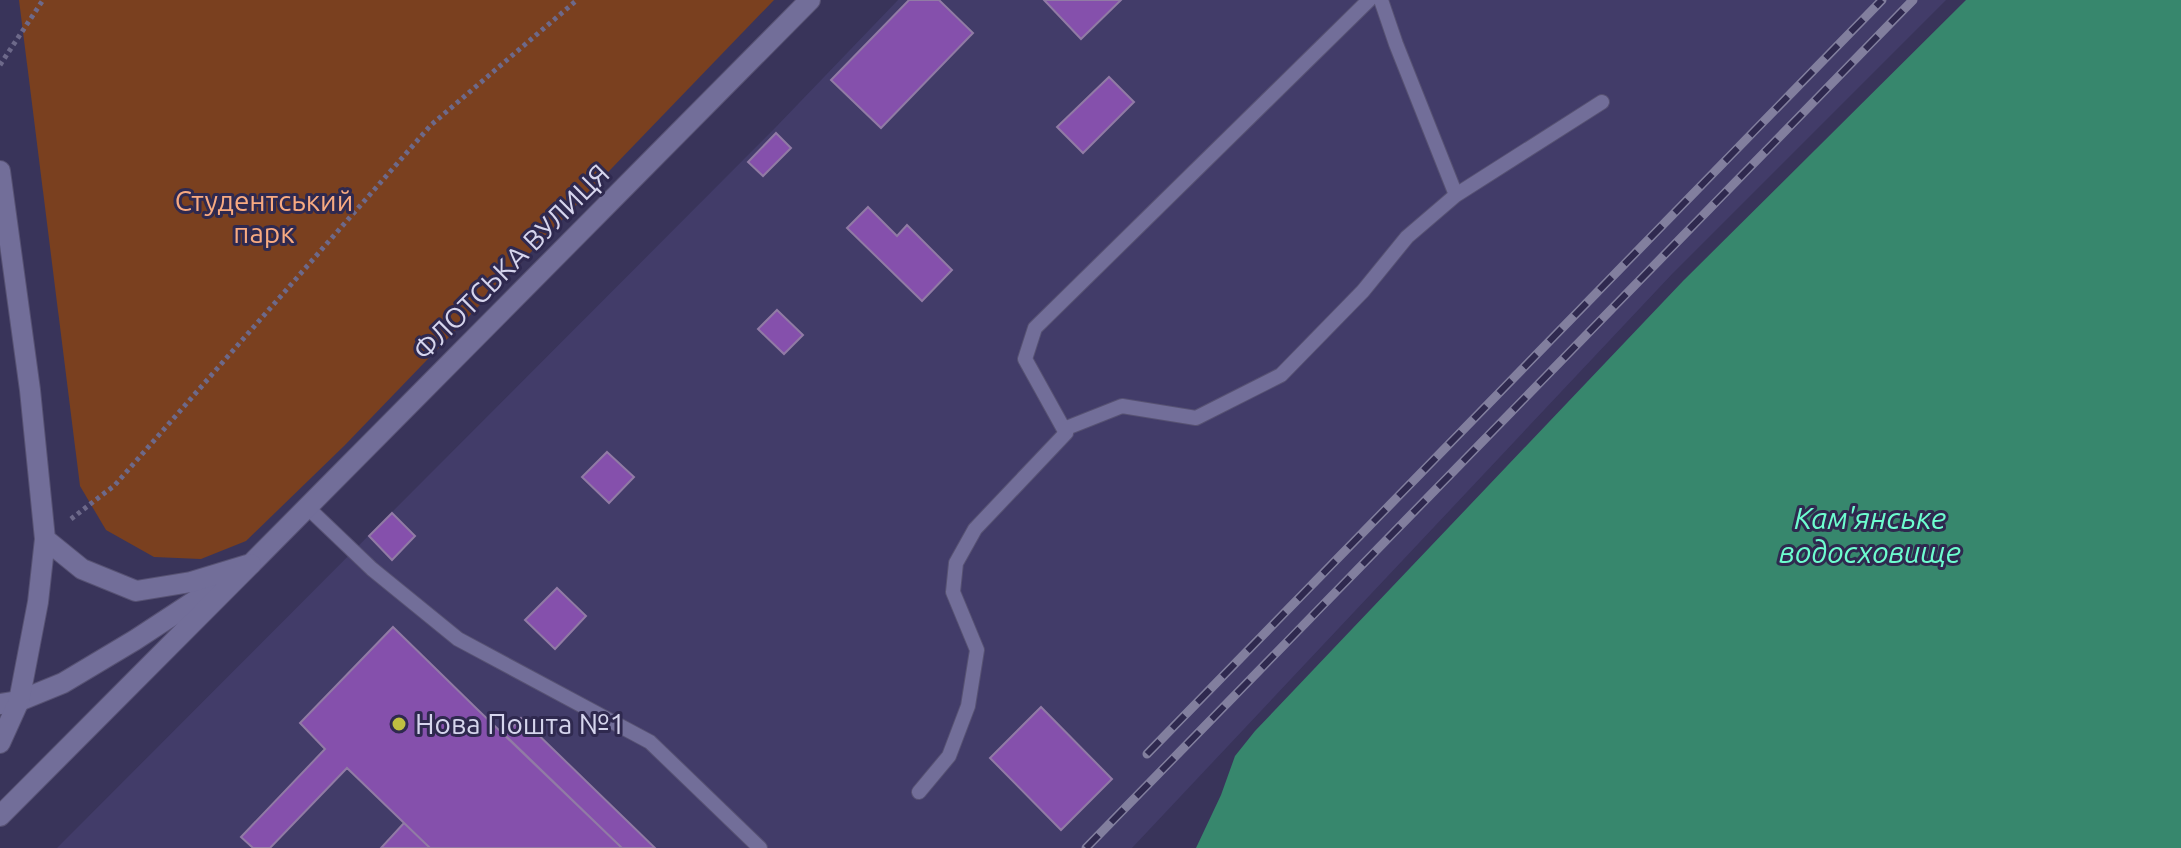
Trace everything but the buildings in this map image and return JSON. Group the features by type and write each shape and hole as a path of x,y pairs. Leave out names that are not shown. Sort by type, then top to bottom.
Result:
{"street":[{"name":"ФЛОТСЬКА ВУЛИЦЯ","path":"251,564 810,0"},
{"path":"0,171 30,390 45,539 38,602 0,743"},
{"path":"45,539 82,569 136,591 191,582 251,564"},
{"path":"10,702 63,683 251,564"},
{"path":"0,816 251,564"}],"lane":[{"path":"919,792 949,756 968,706 977,650 953,592 956,563 975,529 1066,433 1025,359 1035,328 1369,0"},
{"path":"1381,0 1456,195"},
{"path":"1064,429 1122,406 1196,418 1281,375 1363,291 1407,237 1456,195 1602,102"},
{"path":"307,507 372,569 458,639 650,742 760,848"}],"path":[{"path":"0,65 43,0"},
{"path":"45,539 115,485 431,125 577,0"}],"shaded area":[{"path":"898,0 1946,0 1673,273 1132,848 57,848 775,128"}],"green space":[{"name":"Студентський парк","path":"19,0 774,0 345,445 246,541 201,559 154,557 106,530 80,486"}],"water":[{"name":"Кам'янське водосховище","path":"1966,0 2181,0 2181,848 1196,848 1235,756 1255,731 1683,281"}],"railway":[{"path":"1147,754 1882,0"},
{"path":"1086,848 1913,0"}],"place":[{"name":"Нова Пошта №1","path":"399,724"}]}
